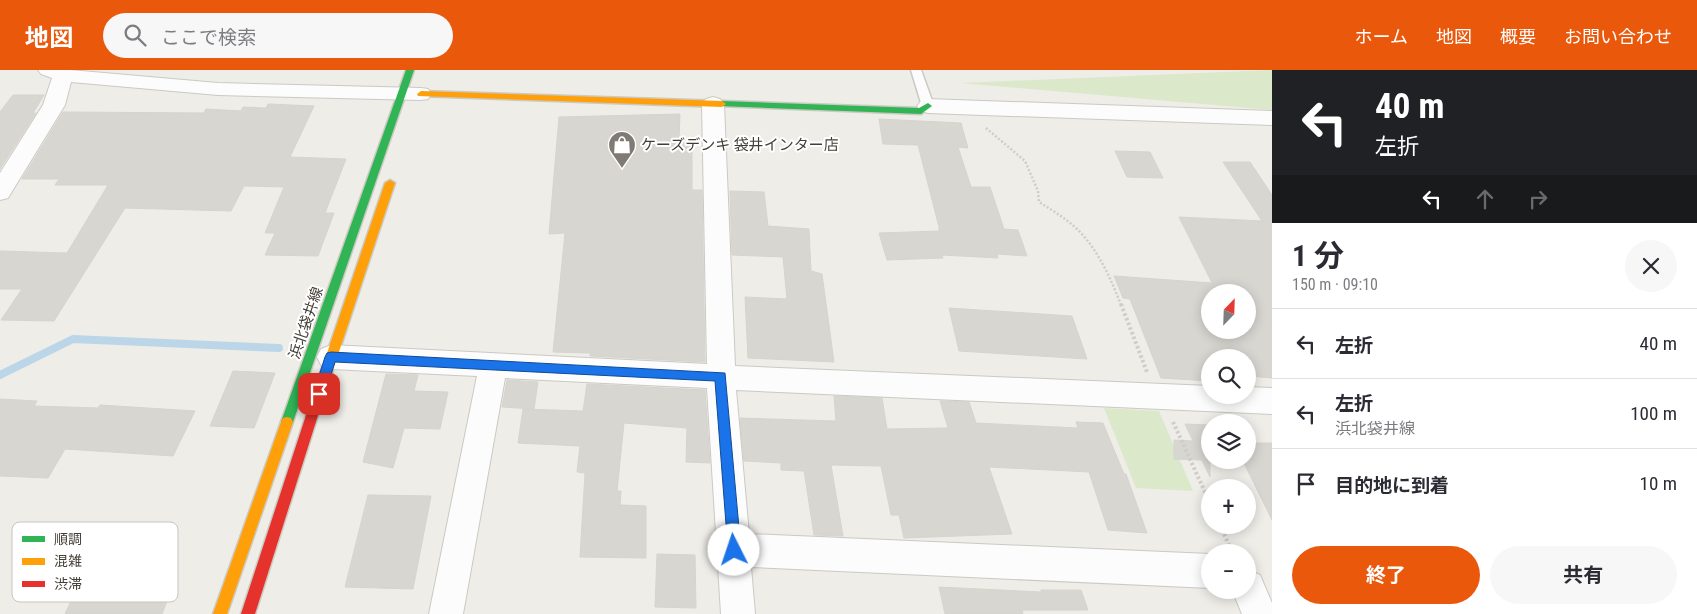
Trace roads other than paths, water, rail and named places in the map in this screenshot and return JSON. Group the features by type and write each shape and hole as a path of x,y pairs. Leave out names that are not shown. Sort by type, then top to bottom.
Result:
{"main road":[{"name":"浜北袋井線","path":"220,614 416,94 410,70"},
{"path":"416,94 921,111 928,106"},
{"path":"248,614 331,357 395,169"}],"street":[{"path":"0,192 54,105 55,72 126,82 218,89 416,94"},
{"path":"713,104 721,377 738,614"},
{"path":"928,106 1272,118"},
{"path":"331,357 721,377 1272,401"},
{"path":"446,614 493,365"},
{"path":"734,550 1201,571"},
{"path":"1253,599 1259,614"}],"lane":[{"path":"916,70 928,106"}],"waterway":[{"path":"0,375 73,339 279,348"}],"place":[{"name":"ケーズデンキ 袋井インター店","path":"622,169"}]}
